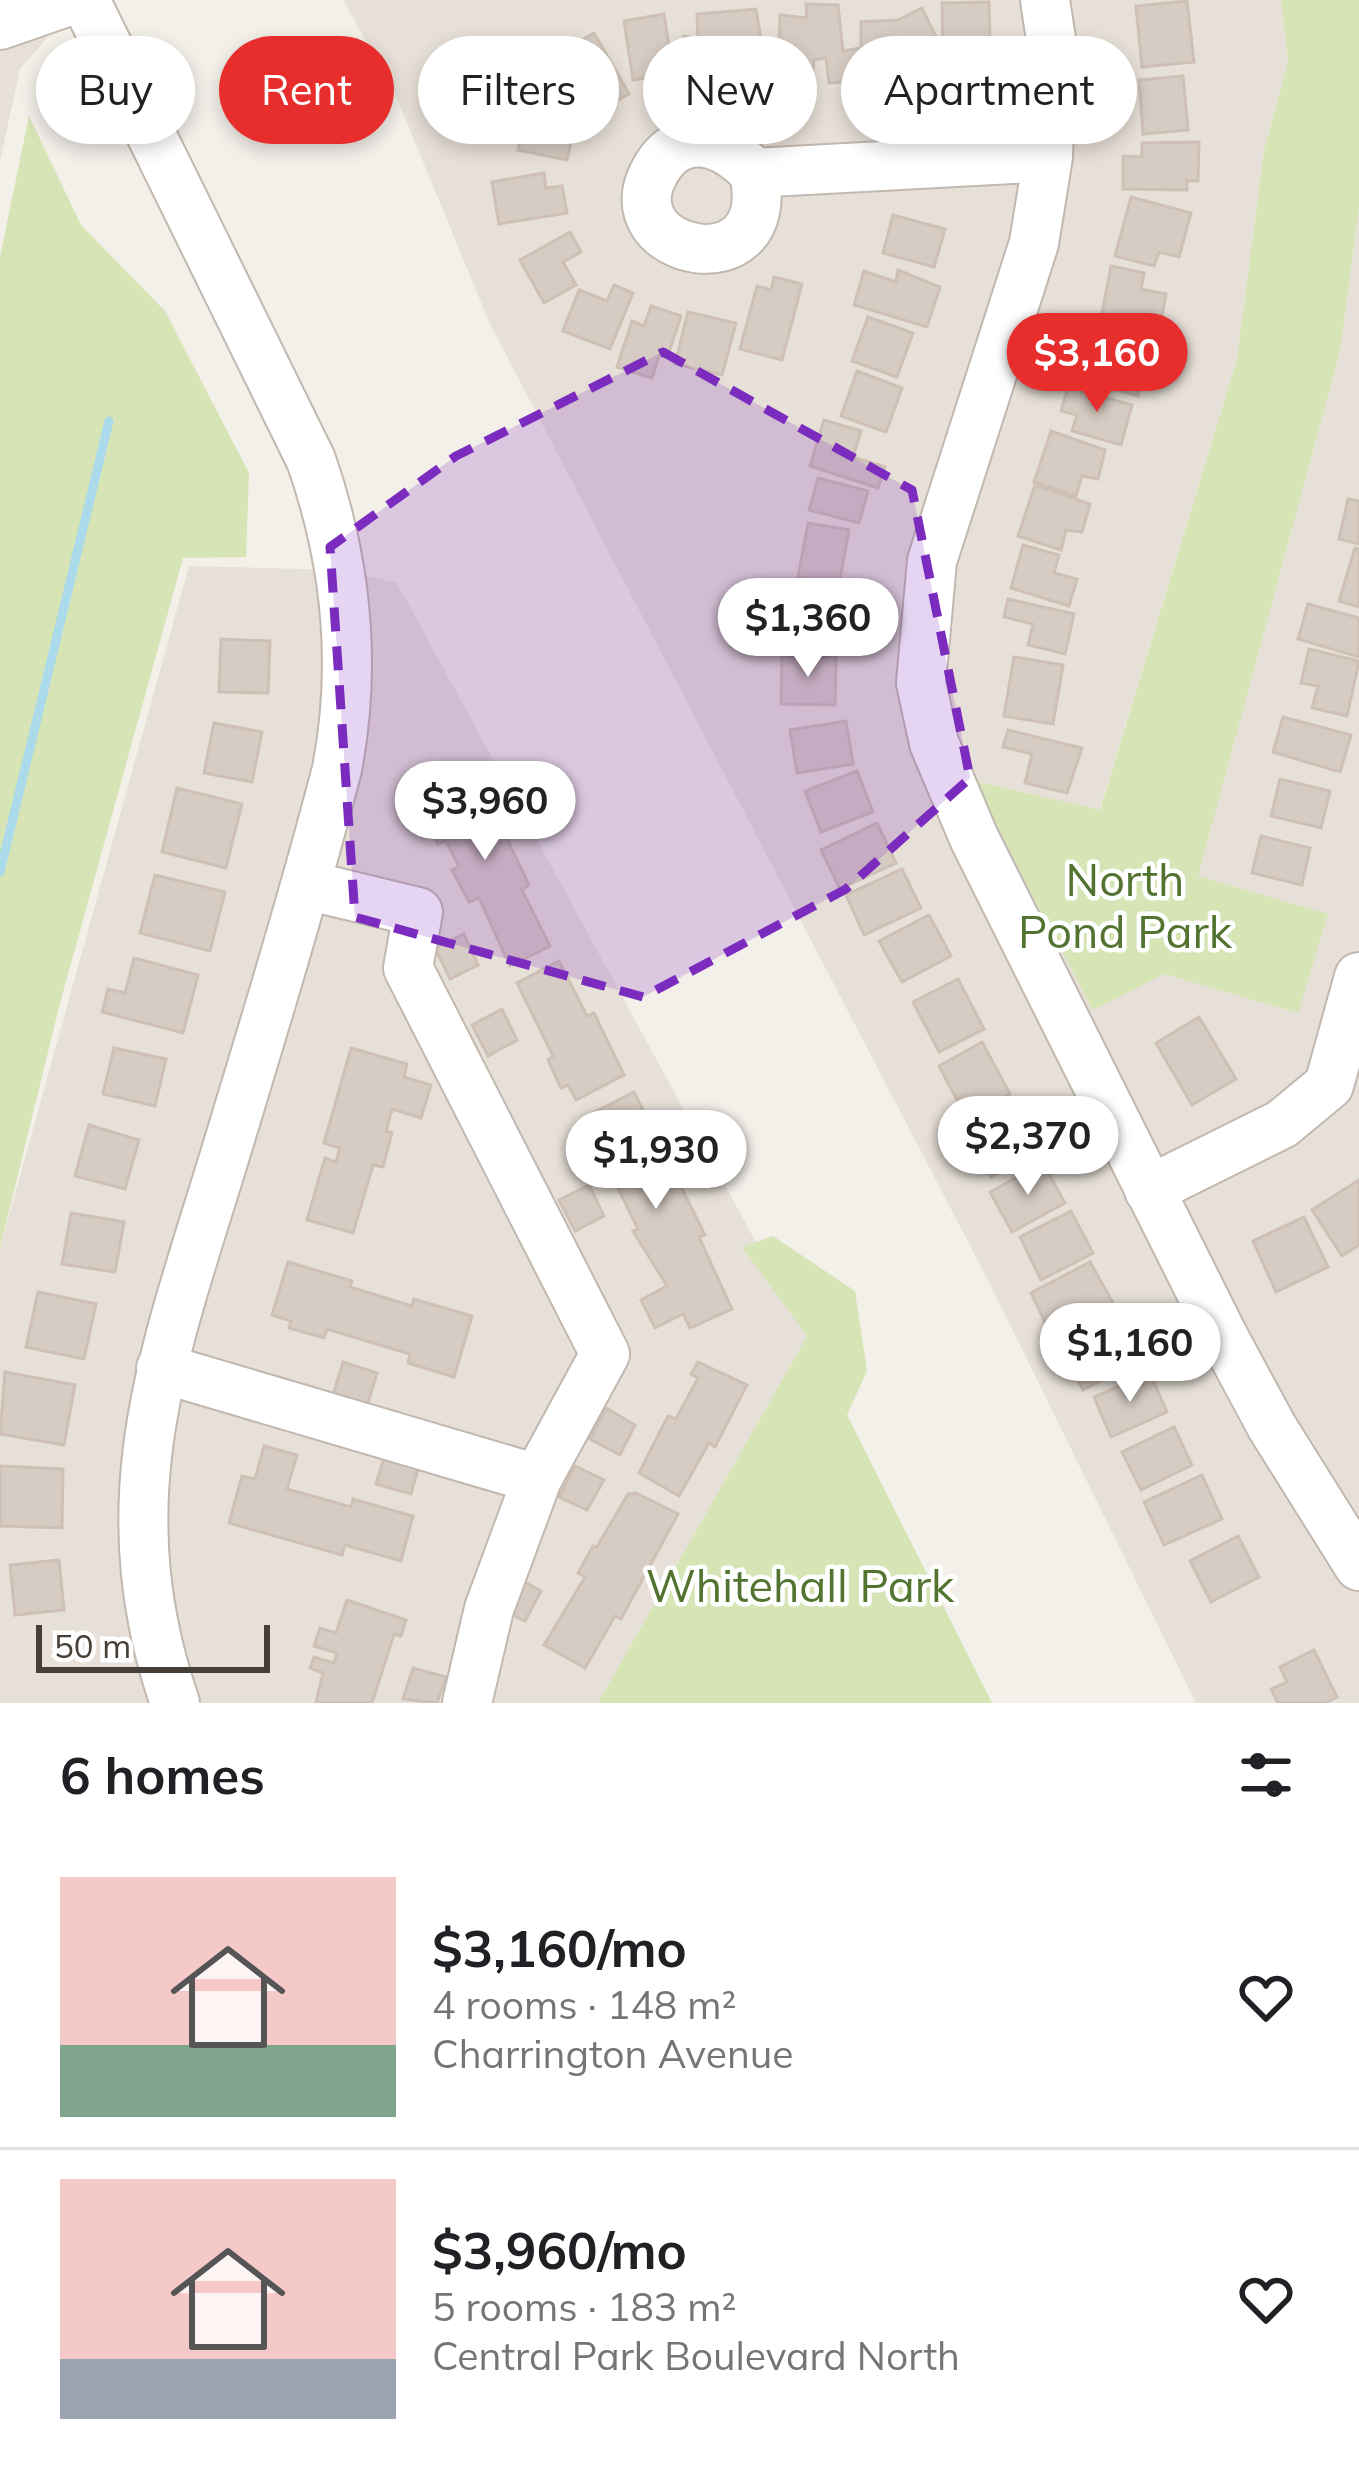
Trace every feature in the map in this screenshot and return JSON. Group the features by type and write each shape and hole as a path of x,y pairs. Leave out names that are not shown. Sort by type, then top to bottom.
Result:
{"street":[{"path":"0,25 72,0"},
{"path":"85,0 287,406 330,514 344,594 346,720 306,885 161,1368 146,1456 142,1532 149,1608 176,1703"},
{"path":"1045,0 1052,46 1048,157 1034,243 932,561 922,682 934,743 974,838 1149,1190 1272,1427 1359,1565"},
{"path":"754,173 1048,157"},
{"path":"306,885 418,912 408,968 605,1354 537,1479 489,1609 467,1703"},
{"path":"1149,1190 1282,1124 1329,1085 1359,976"},
{"path":"161,1368 537,1479"}],"highlighted area":[{"path":"663,352 912,490 970,778 846,889 643,997 355,917 330,547 456,456"}],"shaded area":[{"path":"0,0 80,0 49,36 36,36 36,51 20,69 0,161"},
{"path":"343,0 1281,0 1288,62 1264,150 1237,359 1099,811 973,780 1164,974 1298,1012 1197,877 1340,353 1359,208 1359,1703 1196,1703 989,1282 490,324 394,91 394,36 363,36"},
{"path":"189,566 340,570 397,583 807,1336 598,1703 0,1703 0,1248"}],"green space":[{"name":"North Pond Park","path":"1281,0 1359,0 1359,208 1340,352 1198,876 1328,914 1298,1013 1164,974 1093,1010 971,780 1100,810 1237,359 1264,150 1288,62"},
{"path":"29,116 36,144 42,144 81,225 165,311 249,473 246,557 183,558 59,1007 0,1248 0,257"},
{"name":"Whitehall Park","path":"773,1236 855,1291 867,1371 847,1415 992,1703 598,1703 807,1336 742,1247"}],"building":[{"path":"1187,1 1194,62 1142,67 1136,6"},
{"path":"989,2 990,36 943,36 942,3"},
{"path":"806,4 838,5 841,82 829,83 826,58 817,60 817,36 779,36 780,15 807,18"},
{"path":"922,8 936,36 861,36 861,22 898,20"},
{"path":"756,9 760,36 698,36 697,14"},
{"path":"664,14 667,36 643,36 643,78 633,80 624,21"},
{"path":"1183,76 1188,130 1143,134 1139,80"},
{"path":"619,77 629,94 619,99"},
{"path":"1199,142 1198,181 1187,181 1187,190 1123,189 1123,156 1142,157 1142,143"},
{"path":"519,144 570,144 567,160 518,150"},
{"path":"544,173 546,188 562,186 567,213 499,224 492,182"},
{"path":"1131,197 1191,213 1179,257 1159,252 1154,266 1115,256"},
{"path":"893,215 945,229 934,267 883,253"},
{"path":"570,232 581,252 563,262 576,285 544,303 520,260"},
{"path":"1111,266 1144,273 1141,289 1166,294 1158,335 1100,324"},
{"path":"898,270 940,287 927,327 854,305 864,271 896,282"},
{"path":"774,277 802,284 782,360 740,349 757,286 771,290"},
{"path":"614,285 633,293 610,349 563,331 579,290 607,301"},
{"path":"651,306 681,316 669,352 660,353 652,378 617,367 632,321 644,326"},
{"path":"688,312 736,323 722,375 675,364"},
{"path":"868,317 913,333 897,377 852,361"},
{"path":"1103,335 1151,348 1138,396 1072,377 1078,357 1096,362"},
{"path":"857,371 902,388 886,432 841,416"},
{"path":"1068,387 1132,405 1121,445 1072,431 1077,415 1061,411"},
{"path":"824,420 861,431 853,457 885,467 878,488 810,466"},
{"path":"1051,431 1105,450 1098,479 1082,476 1076,496 1034,482"},
{"path":"818,478 868,491 859,523 809,510"},
{"path":"1035,485 1090,504 1082,532 1066,530 1061,550 1018,536"},
{"path":"1348,499 1359,501 1359,544 1339,539"},
{"path":"808,523 849,530 839,584 798,577"},
{"path":"1023,545 1059,555 1054,573 1077,579 1069,606 1011,588"},
{"path":"1355,548 1359,549 1359,607 1339,601"},
{"path":"786,582 841,587 837,627 819,626 817,643 781,640"},
{"path":"1008,599 1074,614 1065,654 1028,645 1033,624 1004,617"},
{"path":"1308,604 1359,618 1359,657 1298,639"},
{"path":"221,639 270,641 268,693 219,692"},
{"path":"1309,649 1359,661 1347,716 1312,708 1318,686 1301,683"},
{"path":"782,656 836,657 835,705 781,704"},
{"path":"1014,657 1063,665 1053,724 1004,716"},
{"path":"1283,717 1351,735 1340,772 1273,752"},
{"path":"846,721 853,764 797,773 790,730"},
{"path":"214,723 262,732 252,782 204,773"},
{"path":"1008,730 1082,748 1067,793 1025,783 1032,754 1003,747"},
{"path":"474,769 529,885 522,890 550,946 510,966 479,898 469,902 452,870 459,867 446,841 438,844 423,814 429,811 422,794"},
{"path":"857,771 873,812 821,832 805,791"},
{"path":"1280,779 1330,791 1321,828 1271,816"},
{"path":"177,788 242,804 226,868 162,852"},
{"path":"877,823 896,863 840,889 821,850"},
{"path":"1261,836 1310,848 1302,885 1252,873"},
{"path":"902,869 921,908 864,935 846,895"},
{"path":"155,875 225,892 210,951 140,933"},
{"path":"929,915 951,956 902,982 879,941"},
{"path":"464,934 478,965 450,979 435,948"},
{"path":"134,958 198,975 183,1033 102,1012 108,989 125,993"},
{"path":"559,961 587,1016 594,1013 624,1075 576,1100 568,1085 561,1088 548,1060 553,1056 517,983"},
{"path":"958,979 984,1029 939,1052 913,1002"},
{"path":"502,1009 517,1040 488,1056 472,1025"},
{"path":"1199,1017 1236,1079 1192,1105 1156,1043"},
{"path":"982,1042 1010,1094 966,1117 939,1066"},
{"path":"114,1048 166,1059 155,1106 103,1094"},
{"path":"351,1048 407,1064 404,1077 431,1085 421,1118 392,1109 386,1131 392,1133 383,1167 373,1165 353,1233 307,1220 325,1158 336,1162 340,1148 324,1143"},
{"path":"634,1092 705,1235 699,1237 732,1309 690,1328 683,1314 655,1328 641,1300 667,1286 633,1231 638,1229 606,1163 586,1170 571,1140 596,1126 591,1114"},
{"path":"1006,1105 1032,1155 991,1177 963,1127"},
{"path":"89,1125 139,1140 125,1189 75,1176"},
{"path":"1043,1163 1065,1203 1012,1232 990,1192"},
{"path":"1359,1180 1359,1245 1342,1256 1312,1210"},
{"path":"589,1185 604,1216 575,1231 559,1200"},
{"path":"1071,1211 1093,1253 1041,1280 1020,1237"},
{"path":"71,1213 124,1222 115,1272 62,1264"},
{"path":"1304,1217 1328,1267 1276,1292 1253,1241"},
{"path":"288,1262 412,1306 414,1299 472,1316 454,1377 408,1363 410,1354 327,1329 324,1338 289,1328 291,1321 272,1315"},
{"path":"1090,1262 1113,1303 1052,1337 1031,1293"},
{"path":"38,1292 96,1304 84,1359 26,1347"},
{"path":"1118,1316 1141,1360 1083,1390 1060,1346"},
{"path":"343,1362 377,1373 367,1406 333,1395"},
{"path":"698,1362 747,1385 715,1447 709,1443 679,1496 639,1473 668,1416 676,1419 698,1378 691,1374"},
{"path":"5,1372 75,1385 64,1445 0,1434"},
{"path":"1150,1373 1167,1412 1111,1437 1094,1397"},
{"path":"606,1408 635,1425 620,1455 590,1439"},
{"path":"1174,1427 1192,1465 1141,1490 1122,1452"},
{"path":"264,1446 297,1455 287,1489 351,1507 353,1499 413,1516 401,1561 345,1545 342,1555 229,1523 242,1476 255,1479"},
{"path":"386,1451 420,1461 411,1494 376,1484"},
{"path":"0,1466 63,1469 62,1528 0,1526"},
{"path":"575,1466 604,1480 587,1510 559,1497"},
{"path":"1202,1475 1222,1519 1164,1545 1144,1502"},
{"path":"636,1493 678,1514 621,1619 615,1616 585,1668 544,1645 585,1577 578,1573 593,1546 597,1547 628,1494"},
{"path":"1238,1536 1259,1577 1211,1602 1190,1561"},
{"path":"59,1560 64,1610 15,1615 10,1565"},
{"path":"516,1577 541,1591 525,1621 499,1608"},
{"path":"347,1600 406,1620 401,1636 394,1634 372,1703 316,1703 323,1673 310,1668 314,1657 334,1663 337,1653 314,1646 320,1628 336,1633"},
{"path":"1314,1650 1337,1697 1325,1703 1278,1703 1271,1689 1287,1682 1280,1667"},
{"path":"413,1668 446,1677 437,1703 403,1699"}],"waterway":[{"path":"0,872 109,421"}]}
